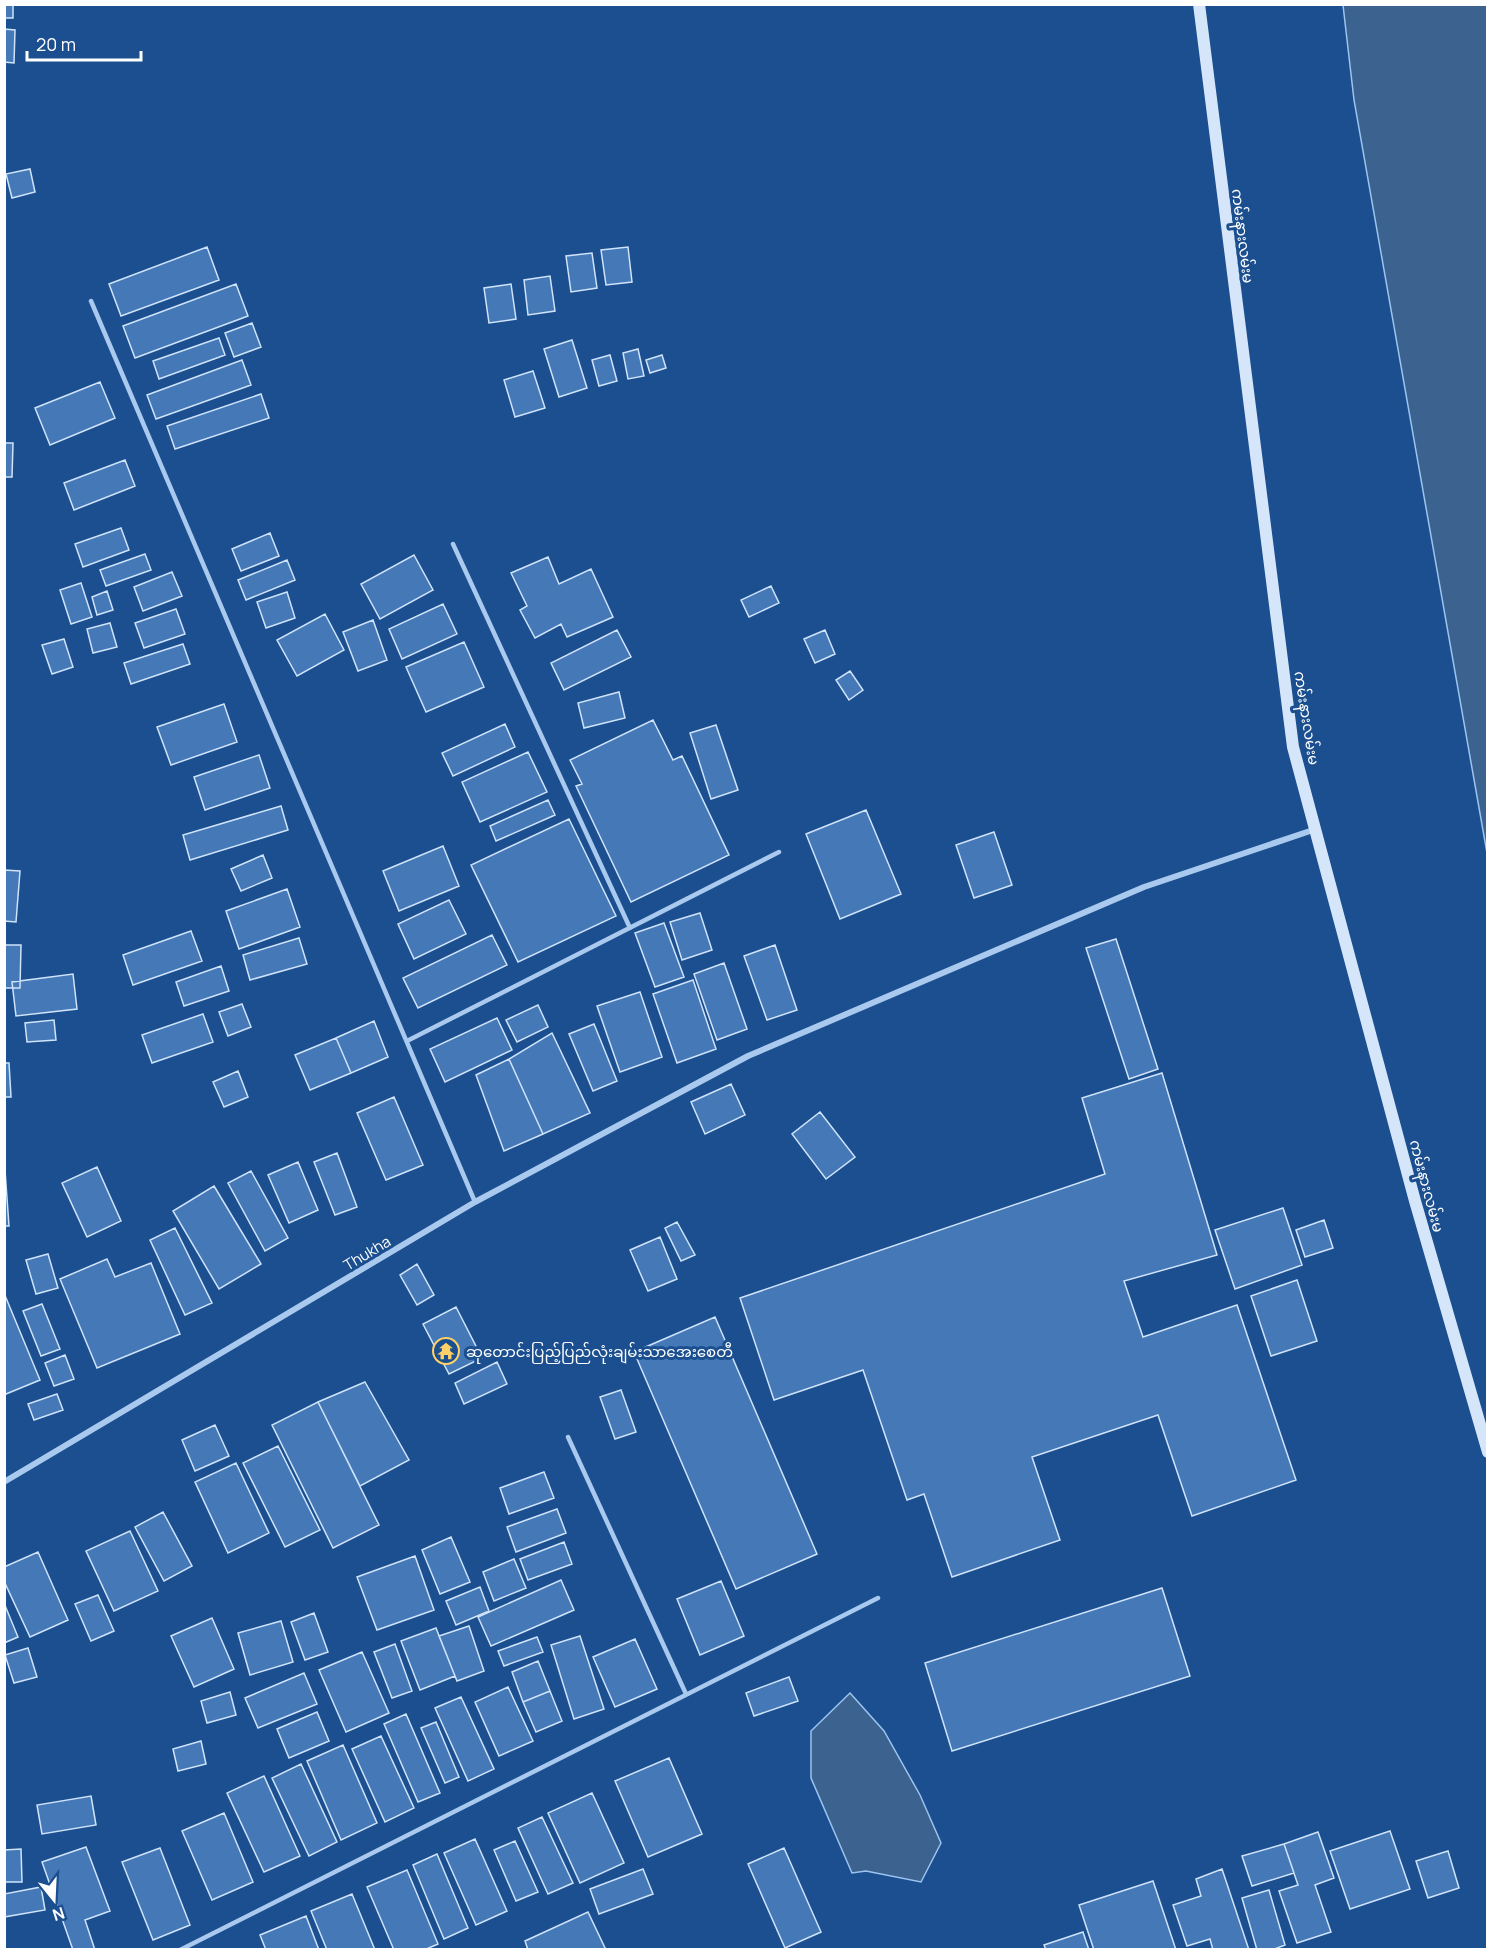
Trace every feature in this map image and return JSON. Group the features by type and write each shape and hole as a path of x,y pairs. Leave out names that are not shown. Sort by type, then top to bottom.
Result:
{"main road":[{"name":"ကမ်းနားလမ်းမ","path":"1199,4 1293,747 1415,1201 1488,1452"}],"street":[{"name":"Thukha","path":"4,1482 476,1202 748,1056 1144,887 1316,829"}],"lane":[{"path":"91,301 476,1202"},
{"path":"453,544 630,928"},
{"path":"407,1041 779,852"},
{"path":"568,1437 686,1694"},
{"path":"180,1950 878,1598"}],"water":[{"path":"1343,5 1487,5 1487,853 1354,100"},
{"path":"850,1693 884,1731 920,1795 941,1843 921,1882 866,1871 852,1873 811,1778 811,1731"}],"building":[{"path":"4,4 13,4 13,18 4,18"},
{"path":"4,29 15,30 14,63 4,62"},
{"path":"30,169 35,192 12,198 6,174"},
{"path":"207,247 219,280 121,316 109,284"},
{"path":"628,247 632,282 606,285 601,250"},
{"path":"592,253 597,288 571,292 566,256"},
{"path":"550,276 555,311 528,315 524,280"},
{"path":"236,284 248,316 135,358 123,326"},
{"path":"511,284 516,319 489,323 484,288"},
{"path":"252,323 261,347 234,357 225,333"},
{"path":"219,338 225,355 159,379 153,361"},
{"path":"572,340 587,388 559,397 544,349"},
{"path":"638,349 644,376 628,379 623,353"},
{"path":"610,355 617,381 599,386 592,360"},
{"path":"662,355 666,368 650,373 646,360"},
{"path":"242,360 251,385 156,419 147,395"},
{"path":"533,371 545,408 515,417 504,380"},
{"path":"100,382 115,418 50,445 35,408"},
{"path":"261,394 269,418 175,449 167,426"},
{"path":"4,443 13,443 12,477 4,477"},
{"path":"125,460 135,486 74,510 64,483"},
{"path":"121,528 129,550 83,567 75,544"},
{"path":"270,533 279,556 241,571 232,549"},
{"path":"145,554 151,570 106,586 100,570"},
{"path":"414,555 433,590 380,619 361,584"},
{"path":"548,557 559,584 591,569 613,617 567,637 561,624 535,638 520,610 527,606 511,573"},
{"path":"287,560 295,580 246,600 238,580"},
{"path":"172,572 182,596 143,611 134,587"},
{"path":"81,583 92,617 71,624 60,590"},
{"path":"771,586 779,603 749,617 741,600"},
{"path":"107,591 113,610 97,615 92,597"},
{"path":"287,592 295,618 266,628 257,602"},
{"path":"443,604 457,634 402,659 389,629"},
{"path":"176,609 185,634 144,648 135,623"},
{"path":"325,614 344,650 297,676 277,640"},
{"path":"373,620 387,660 358,671 343,632"},
{"path":"110,623 117,647 93,653 87,629"},
{"path":"617,630 631,657 564,690 551,663"},
{"path":"825,630 835,654 815,663 804,639"},
{"path":"64,639 73,667 52,674 42,645"},
{"path":"464,642 484,687 426,712 406,667"},
{"path":"183,644 190,664 131,684 124,663"},
{"path":"850,671 863,690 849,700 836,680"},
{"path":"619,692 625,718 584,728 578,703"},
{"path":"224,704 237,742 171,765 157,727"},
{"path":"653,720 673,760 682,756 729,855 631,902 576,786 582,784 570,760"},
{"path":"505,724 515,747 453,776 442,753"},
{"path":"716,725 738,790 711,799 690,733"},
{"path":"528,752 547,792 480,822 462,782"},
{"path":"259,755 270,788 205,810 194,777"},
{"path":"548,800 555,815 496,841 490,826"},
{"path":"281,806 288,830 190,860 183,835"},
{"path":"866,810 901,894 840,919 806,834"},
{"path":"569,819 616,916 518,962 471,865"},
{"path":"994,832 1012,885 974,898 956,845"},
{"path":"443,846 459,886 399,911 383,871"},
{"path":"263,855 272,878 241,891 231,869"},
{"path":"4,870 20,871 16,922 4,921"},
{"path":"287,889 300,927 239,949 226,911"},
{"path":"449,900 466,934 414,959 398,924"},
{"path":"700,913 712,950 682,960 670,922"},
{"path":"664,923 684,977 655,987 635,933"},
{"path":"191,931 202,961 133,985 123,955"},
{"path":"492,935 507,965 418,1008 403,978"},
{"path":"299,938 307,964 250,980 243,955"},
{"path":"1116,939 1158,1069 1129,1079 1086,948"},
{"path":"4,945 21,945 20,988 4,988"},
{"path":"775,945 797,1010 767,1020 744,956"},
{"path":"724,963 747,1029 717,1040 694,974"},
{"path":"221,966 229,991 184,1006 176,982"},
{"path":"73,974 77,1009 16,1016 12,982"},
{"path":"693,980 716,1049 677,1063 653,994"},
{"path":"640,992 662,1057 620,1072 597,1006"},
{"path":"242,1004 251,1027 228,1036 219,1012"},
{"path":"538,1005 548,1027 517,1042 506,1020"},
{"path":"203,1014 213,1042 152,1063 142,1035"},
{"path":"497,1018 512,1050 445,1082 430,1049"},
{"path":"54,1020 56,1040 27,1042 25,1023"},
{"path":"374,1021 388,1057 351,1073 336,1038"},
{"path":"594,1024 617,1081 593,1091 569,1034"},
{"path":"552,1033 590,1113 543,1134 509,1059"},
{"path":"336,1038 351,1073 310,1090 295,1055"},
{"path":"509,1059 543,1134 504,1151 476,1075"},
{"path":"4,1063 9,1063 11,1097 4,1097"},
{"path":"238,1071 248,1097 224,1107 213,1082"},
{"path":"1162,1073 1217,1255 1124,1281 1143,1337 1237,1305 1296,1480 1192,1516 1158,1415 1032,1457 1060,1540 952,1577 924,1494 907,1500 863,1370 774,1400 740,1298 1105,1174 1082,1098"},
{"path":"731,1084 745,1115 705,1134 691,1102"},
{"path":"394,1097 423,1165 386,1180 357,1113"},
{"path":"820,1112 855,1157 826,1179 792,1134"},
{"path":"337,1153 357,1207 335,1215 314,1162"},
{"path":"4,1156 9,1226 4,1226"},
{"path":"298,1162 318,1210 289,1223 268,1175"},
{"path":"97,1167 121,1221 87,1237 62,1183"},
{"path":"251,1171 288,1238 265,1251 228,1183"},
{"path":"214,1186 261,1264 219,1289 173,1211"},
{"path":"1283,1208 1302,1265 1235,1289 1215,1230"},
{"path":"1324,1220 1333,1248 1305,1257 1296,1230"},
{"path":"677,1222 695,1255 681,1261 665,1228"},
{"path":"175,1228 212,1303 185,1315 150,1240"},
{"path":"660,1237 677,1279 648,1291 630,1250"},
{"path":"48,1254 58,1288 36,1294 26,1260"},
{"path":"107,1259 115,1277 151,1263 180,1334 97,1368 60,1279"},
{"path":"417,1264 434,1295 417,1305 400,1275"},
{"path":"1297,1280 1317,1341 1271,1356 1251,1296"},
{"path":"4,1293 40,1380 6,1394 4,1391"},
{"path":"42,1304 60,1349 41,1356 23,1311"},
{"path":"456,1307 482,1358 449,1374 423,1324"},
{"path":"715,1317 817,1554 736,1589 634,1352"},
{"path":"65,1355 74,1379 54,1386 45,1363"},
{"path":"497,1362 507,1384 464,1404 455,1383"},
{"path":"365,1382 409,1460 360,1486 318,1402"},
{"path":"621,1390 636,1432 615,1439 600,1397"},
{"path":"57,1394 63,1410 34,1420 28,1404"},
{"path":"318,1402 379,1525 333,1548 272,1425"},
{"path":"215,1425 229,1456 195,1471 182,1440"},
{"path":"278,1446 320,1530 285,1547 243,1463"},
{"path":"236,1463 269,1533 228,1553 195,1482"},
{"path":"544,1472 554,1498 509,1514 500,1488"},
{"path":"557,1509 566,1533 516,1552 507,1527"},
{"path":"163,1512 192,1566 164,1581 135,1527"},
{"path":"130,1531 158,1591 114,1611 86,1551"},
{"path":"451,1537 470,1582 440,1594 422,1550"},
{"path":"564,1542 572,1564 528,1580 520,1559"},
{"path":"38,1552 68,1620 30,1637 4,1581 4,1567"},
{"path":"415,1556 434,1610 377,1630 357,1577"},
{"path":"514,1559 526,1588 494,1601 483,1572"},
{"path":"561,1580 574,1610 491,1646 478,1617"},
{"path":"721,1581 744,1636 700,1655 677,1599"},
{"path":"480,1587 489,1611 456,1625 446,1601"},
{"path":"1162,1588 1190,1676 952,1751 925,1663"},
{"path":"98,1595 114,1631 91,1641 75,1604"},
{"path":"4,1603 18,1637 4,1643"},
{"path":"314,1613 328,1652 305,1660 291,1622"},
{"path":"212,1618 234,1669 194,1687 171,1636"},
{"path":"281,1621 293,1662 250,1675 238,1633"},
{"path":"469,1626 484,1671 457,1681 439,1636"},
{"path":"436,1628 455,1676 420,1690 401,1641"},
{"path":"580,1636 604,1709 574,1719 551,1645"},
{"path":"537,1637 543,1652 504,1666 498,1651"},
{"path":"635,1639 657,1689 615,1707 593,1657"},
{"path":"395,1644 412,1691 392,1698 374,1652"},
{"path":"28,1648 37,1677 14,1683 5,1655"},
{"path":"362,1652 389,1713 346,1732 319,1670"},
{"path":"538,1661 550,1691 523,1702 512,1672"},
{"path":"304,1673 317,1704 258,1728 245,1698"},
{"path":"789,1677 798,1701 754,1716 746,1693"},
{"path":"508,1687 533,1741 499,1756 475,1702"},
{"path":"550,1691 562,1721 536,1732 523,1702"},
{"path":"230,1692 236,1715 207,1723 201,1701"},
{"path":"461,1697 494,1769 468,1781 435,1708"},
{"path":"317,1712 329,1741 289,1758 277,1729"},
{"path":"406,1714 440,1793 418,1802 384,1724"},
{"path":"436,1722 459,1777 445,1783 421,1728"},
{"path":"381,1736 414,1808 385,1822 352,1749"},
{"path":"201,1741 206,1764 178,1771 173,1749"},
{"path":"343,1745 377,1823 341,1840 307,1761"},
{"path":"669,1758 702,1834 648,1857 615,1781"},
{"path":"301,1764 337,1842 309,1856 272,1778"},
{"path":"264,1776 300,1856 264,1872 227,1793"},
{"path":"592,1793 624,1863 580,1883 548,1813"},
{"path":"91,1796 96,1825 42,1834 37,1805"},
{"path":"224,1813 253,1882 212,1900 182,1831"},
{"path":"542,1817 573,1883 548,1894 518,1828"},
{"path":"1390,1831 1410,1889 1350,1909 1330,1851"},
{"path":"1318,1832 1334,1878 1315,1885 1331,1932 1297,1943 1279,1891 1298,1885 1284,1844"},
{"path":"475,1839 507,1911 476,1925 444,1853"},
{"path":"515,1841 538,1892 516,1901 494,1850"},
{"path":"1284,1844 1294,1873 1252,1886 1242,1856"},
{"path":"86,1847 110,1911 85,1920 95,1950 73,1950 42,1862"},
{"path":"160,1848 190,1925 153,1940 122,1862"},
{"path":"784,1848 821,1932 785,1948 748,1864"},
{"path":"21,1849 22,1882 4,1882 4,1850"},
{"path":"1448,1851 1459,1888 1428,1898 1416,1861"},
{"path":"437,1854 468,1928 444,1939 413,1865"},
{"path":"643,1869 653,1894 599,1914 590,1889"},
{"path":"1222,1869 1249,1950 1213,1950 1210,1939 1187,1946 1173,1905 1201,1896 1196,1879"},
{"path":"407,1870 438,1944 424,1950 394,1950 367,1887"},
{"path":"1153,1881 1176,1950 1094,1950 1079,1905"},
{"path":"41,1887 45,1910 4,1917 4,1894"},
{"path":"1269,1890 1285,1945 1272,1950 1257,1950 1242,1898"},
{"path":"352,1894 375,1950 327,1950 311,1911"},
{"path":"588,1912 606,1950 528,1950 525,1941"},
{"path":"306,1916 319,1950 266,1950 260,1935"},
{"path":"1083,1932 1089,1950 1046,1950 1044,1945"}],"place":[{"name":"ဆုတောင်းပြည့်ပြည်လုံးချမ်းသာအေးစေတီ","path":"446,1351"}]}
